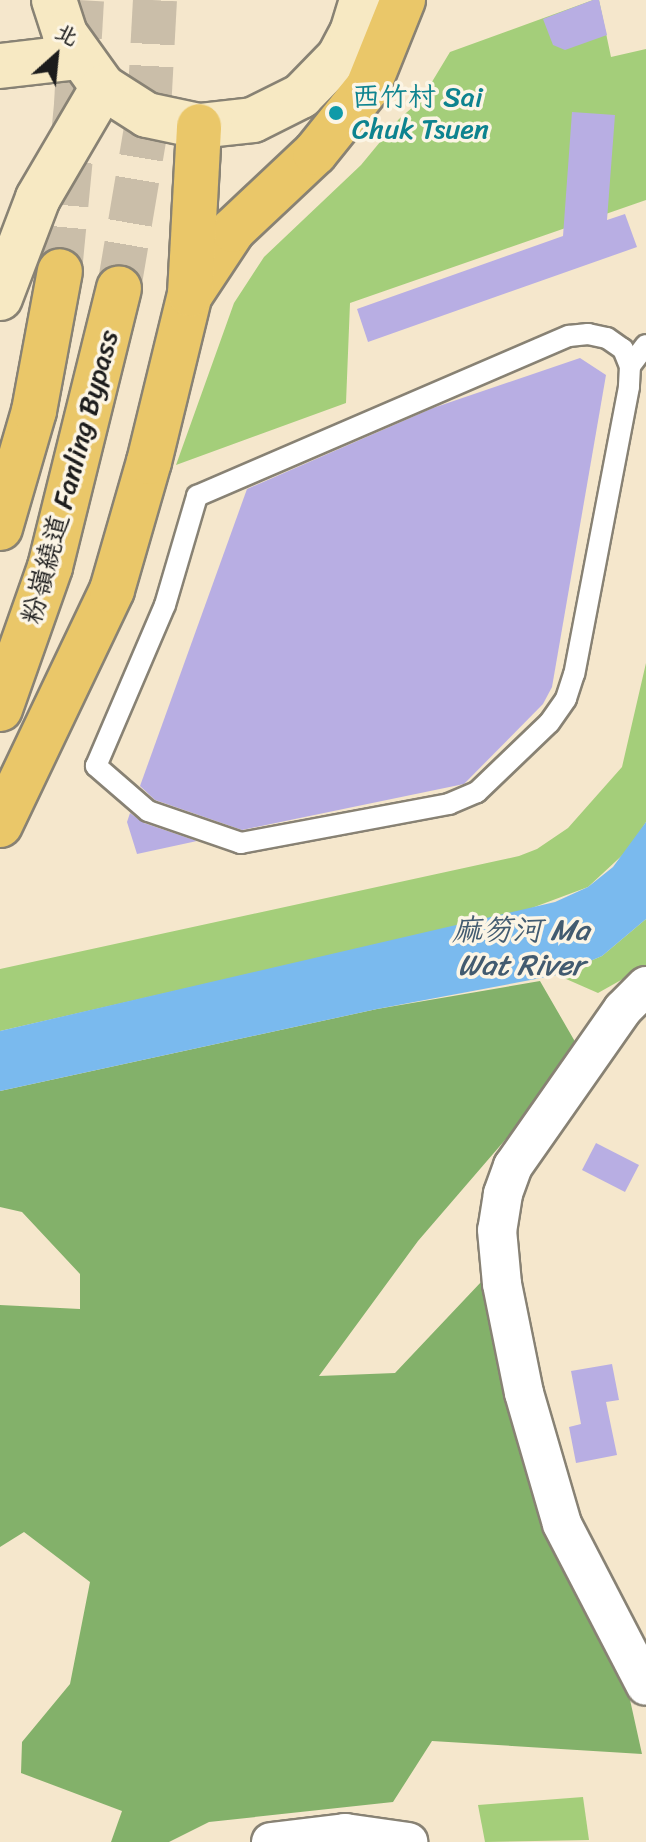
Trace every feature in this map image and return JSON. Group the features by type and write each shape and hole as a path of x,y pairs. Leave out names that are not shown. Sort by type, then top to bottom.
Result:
{"highway":[{"path":"190,294 233,230 315,153 368,87 403,0"},
{"path":"0,825 112,590 149,462 190,294 199,126"},
{"name":"粉嶺繞道 Fanling Bypass","path":"0,528 34,411 60,271"},
{"name":"粉嶺繞道 Fanling Bypass","path":"0,709 61,529 119,288"}],"main road":[{"path":"54,0 65,34 90,72 147,115 199,126 253,120 301,96 339,57 352,33 362,0"},
{"path":"0,66 90,72"},
{"path":"0,298 90,72"}],"street":[{"path":"638,1005 513,1166 503,1194 497,1230 501,1273 524,1393 562,1524 644,1674"},
{"path":"271,1842 345,1833 408,1842"}],"lane":[{"path":"630,366 623,349 607,338 569,336 197,496 165,605 96,766 148,811 241,843 449,804 477,792 549,723 566,699 583,629 629,387 630,366 646,345"}],"green space":[{"path":"599,0 611,57 646,49 646,200 350,303 346,403 176,465 234,303 264,257 361,165 399,119 421,100 450,52"},
{"path":"646,663 646,822 629,849 588,887 521,912 0,1031 0,969 519,856 537,849 568,828 622,767"},
{"path":"646,919 646,966 598,993 557,975 602,956"},
{"path":"540,981 581,1052 418,1241 319,1376 395,1373 482,1281 538,1516 621,1659 642,1754 432,1741 393,1802 209,1822 169,1842 111,1842 122,1811 21,1773 22,1742 70,1684 90,1582 24,1532 0,1547 0,1305 80,1309 80,1274 22,1212 0,1207 0,1091 377,1009"},
{"path":"583,1797 589,1840 485,1842 478,1805"}],"water":[{"name":"麻笏河 Ma Wat River","path":"646,822 646,919 602,956 557,975 377,1009 0,1091 0,1031 555,902 588,887 613,867"}],"building":[{"path":"599,0 607,35 565,50 553,45 543,19"},
{"path":"572,112 615,115 607,220 625,214 637,247 368,342 357,309 563,236"},
{"path":"580,358 606,375 552,687 543,704 464,784 242,830 155,800 140,786 247,489 433,408"},
{"path":"130,813 144,823 197,841 137,854 127,822"},
{"path":"596,1143 639,1165 625,1192 582,1170"},
{"path":"612,1364 619,1400 606,1402 617,1455 576,1463 569,1427 581,1424 571,1371"}],"tunnel":[{"path":"60,271 76,104 82,0"},
{"path":"119,288 149,110 155,0"}],"place":[{"name":"西竹村 Sai Chuk Tsuen","path":"336,113"}]}
